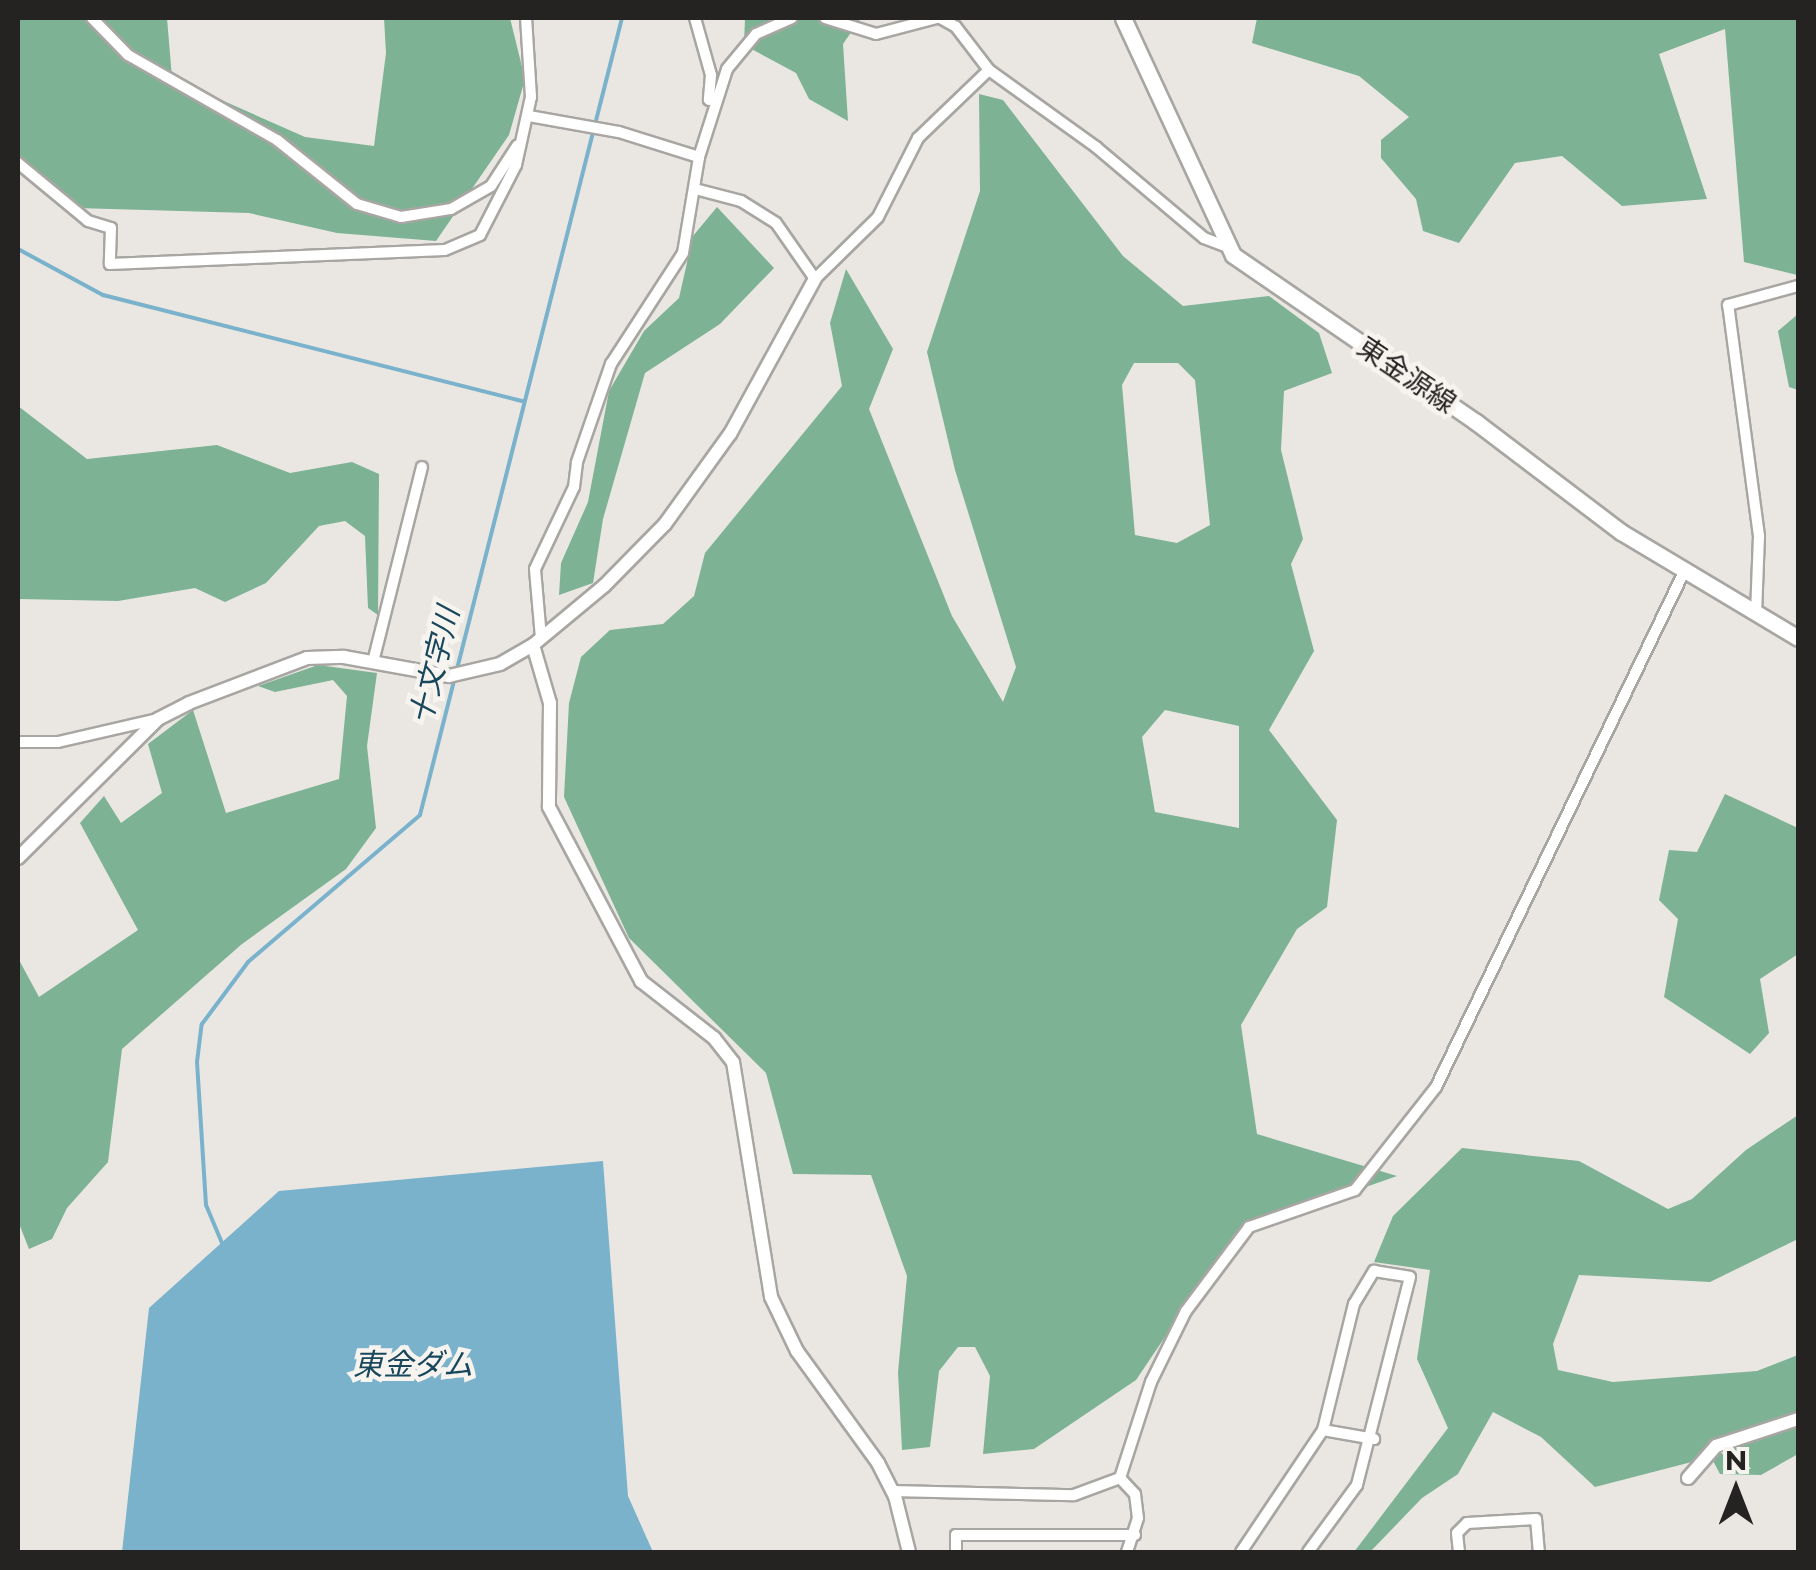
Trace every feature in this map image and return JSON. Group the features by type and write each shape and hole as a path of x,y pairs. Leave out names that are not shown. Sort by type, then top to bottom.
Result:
{"main road":[{"path":"1123,18 1226,246"},
{"name":"東金源線","path":"1226,246 1684,572 1798,638"}],"street":[{"path":"92,18 128,56 277,140 315,166 336,191 401,217 472,200 491,186 522,138"},
{"path":"18,163 75,212 111,228 110,264 428,255 480,236 516,164 529,116 526,18"},
{"path":"695,18 711,75 698,190 683,253 610,364 576,462 574,488 542,548 535,570 537,642 550,703 549,807 626,960 733,1062 771,1297 798,1351 892,1491 908,1552"},
{"path":"708,112 740,50 770,24 792,18"},
{"path":"825,18 876,34 939,18 989,70 1096,146 1204,238 1226,246"},
{"path":"18,742 58,742 158,719 307,658 372,662 449,676 500,664 537,642 665,524 730,434 814,279 878,217 918,138 975,77 989,70"},
{"path":"529,116 619,132 699,157"},
{"path":"698,190 742,201 776,223 814,279"},
{"path":"1756,615 1758,536 1728,305 1798,286"},
{"path":"372,662 422,467"},
{"path":"1120,1478 1151,1382 1186,1311 1249,1226 1355,1190 1436,1088 1684,572"},
{"path":"18,858 158,719"},
{"path":"1241,1552 1323,1430 1354,1304 1374,1272 1410,1277 1374,1439 1357,1485 1308,1552"},
{"path":"1688,1478 1716,1446 1798,1420"},
{"path":"1323,1430 1374,1439"},
{"path":"892,1491 1074,1495 1120,1478"},
{"path":"1120,1478 1135,1494 1134,1535 1126,1552"},
{"path":"1459,1552 1457,1533 1467,1523 1536,1519 1539,1552"},
{"path":"956,1552 956,1535 1134,1535"}],"green space":[{"path":"18,18 167,18 172,78 305,137 374,146 386,53 384,18 510,18 525,79 509,135 436,241 337,233 249,213 76,208 18,159"},
{"path":"745,18 861,18 843,44 848,121 809,99 796,73 744,45"},
{"path":"1257,18 1798,18 1797,275 1744,262 1725,29 1659,54 1707,199 1622,206 1562,156 1515,163 1459,243 1423,231 1416,199 1381,158 1381,140 1409,117 1359,76 1252,43"},
{"path":"979,94 1003,100 1123,256 1183,306 1269,296 1319,333 1332,373 1284,391 1281,450 1303,539 1291,564 1314,651 1269,730 1337,820 1327,907 1297,929 1241,1025 1257,1134 1397,1176 1235,1233 1136,1380 1034,1449 983,1454 990,1376 975,1347 958,1347 939,1371 930,1447 902,1450 898,1372 907,1276 871,1175 793,1174 766,1073 629,938 564,797 569,703 581,657 610,630 663,624 694,596 705,553 842,386 830,323 846,269 893,349 869,409 952,616 1003,702 1016,667 955,470 927,352 980,191","holes":["1134,363 1178,363 1195,380 1210,525 1177,543 1135,535 1122,385","1165,710 1239,726 1239,828 1155,812 1142,737"]},
{"path":"717,207 774,268 720,324 645,373 603,519 593,583 559,595 561,563 588,502 609,391 644,331 679,298 693,236"},
{"path":"1798,314 1798,390 1789,387 1778,331"},
{"path":"18,406 87,459 217,445 290,473 352,462 379,474 378,615 368,608 365,536 345,521 319,526 266,583 225,602 195,588 118,601 18,599"},
{"path":"318,665 377,673 367,746 376,828 346,869 242,944 122,1049 108,1162 67,1208 52,1239 29,1249 18,1221 18,958 39,997 138,930 80,823 104,796 121,823 162,793 148,744 193,710 226,813 339,779 347,696 333,680 275,692 258,686"},
{"path":"1725,794 1798,828 1798,954 1760,979 1769,1033 1750,1054 1664,997 1678,919 1659,900 1669,850 1697,852"},
{"path":"1798,1115 1798,1239 1710,1282 1579,1275 1553,1344 1558,1370 1613,1382 1757,1371 1798,1355 1798,1454 1761,1475 1720,1474 1711,1457 1595,1487 1541,1437 1493,1412 1458,1474 1422,1498 1370,1552 1354,1552 1448,1428 1417,1359 1430,1270 1374,1262 1393,1216 1462,1148 1579,1161 1668,1209 1692,1199 1746,1150"}],"water":[{"name":"東金ダム","path":"603,1161 628,1496 653,1552 122,1552 149,1308 279,1191"}],"waterway":[{"name":"十文字川","path":"222,1243 206,1205 197,1062 202,1024 248,962 420,815 622,18"},
{"path":"18,249 103,295 522,401"}]}
